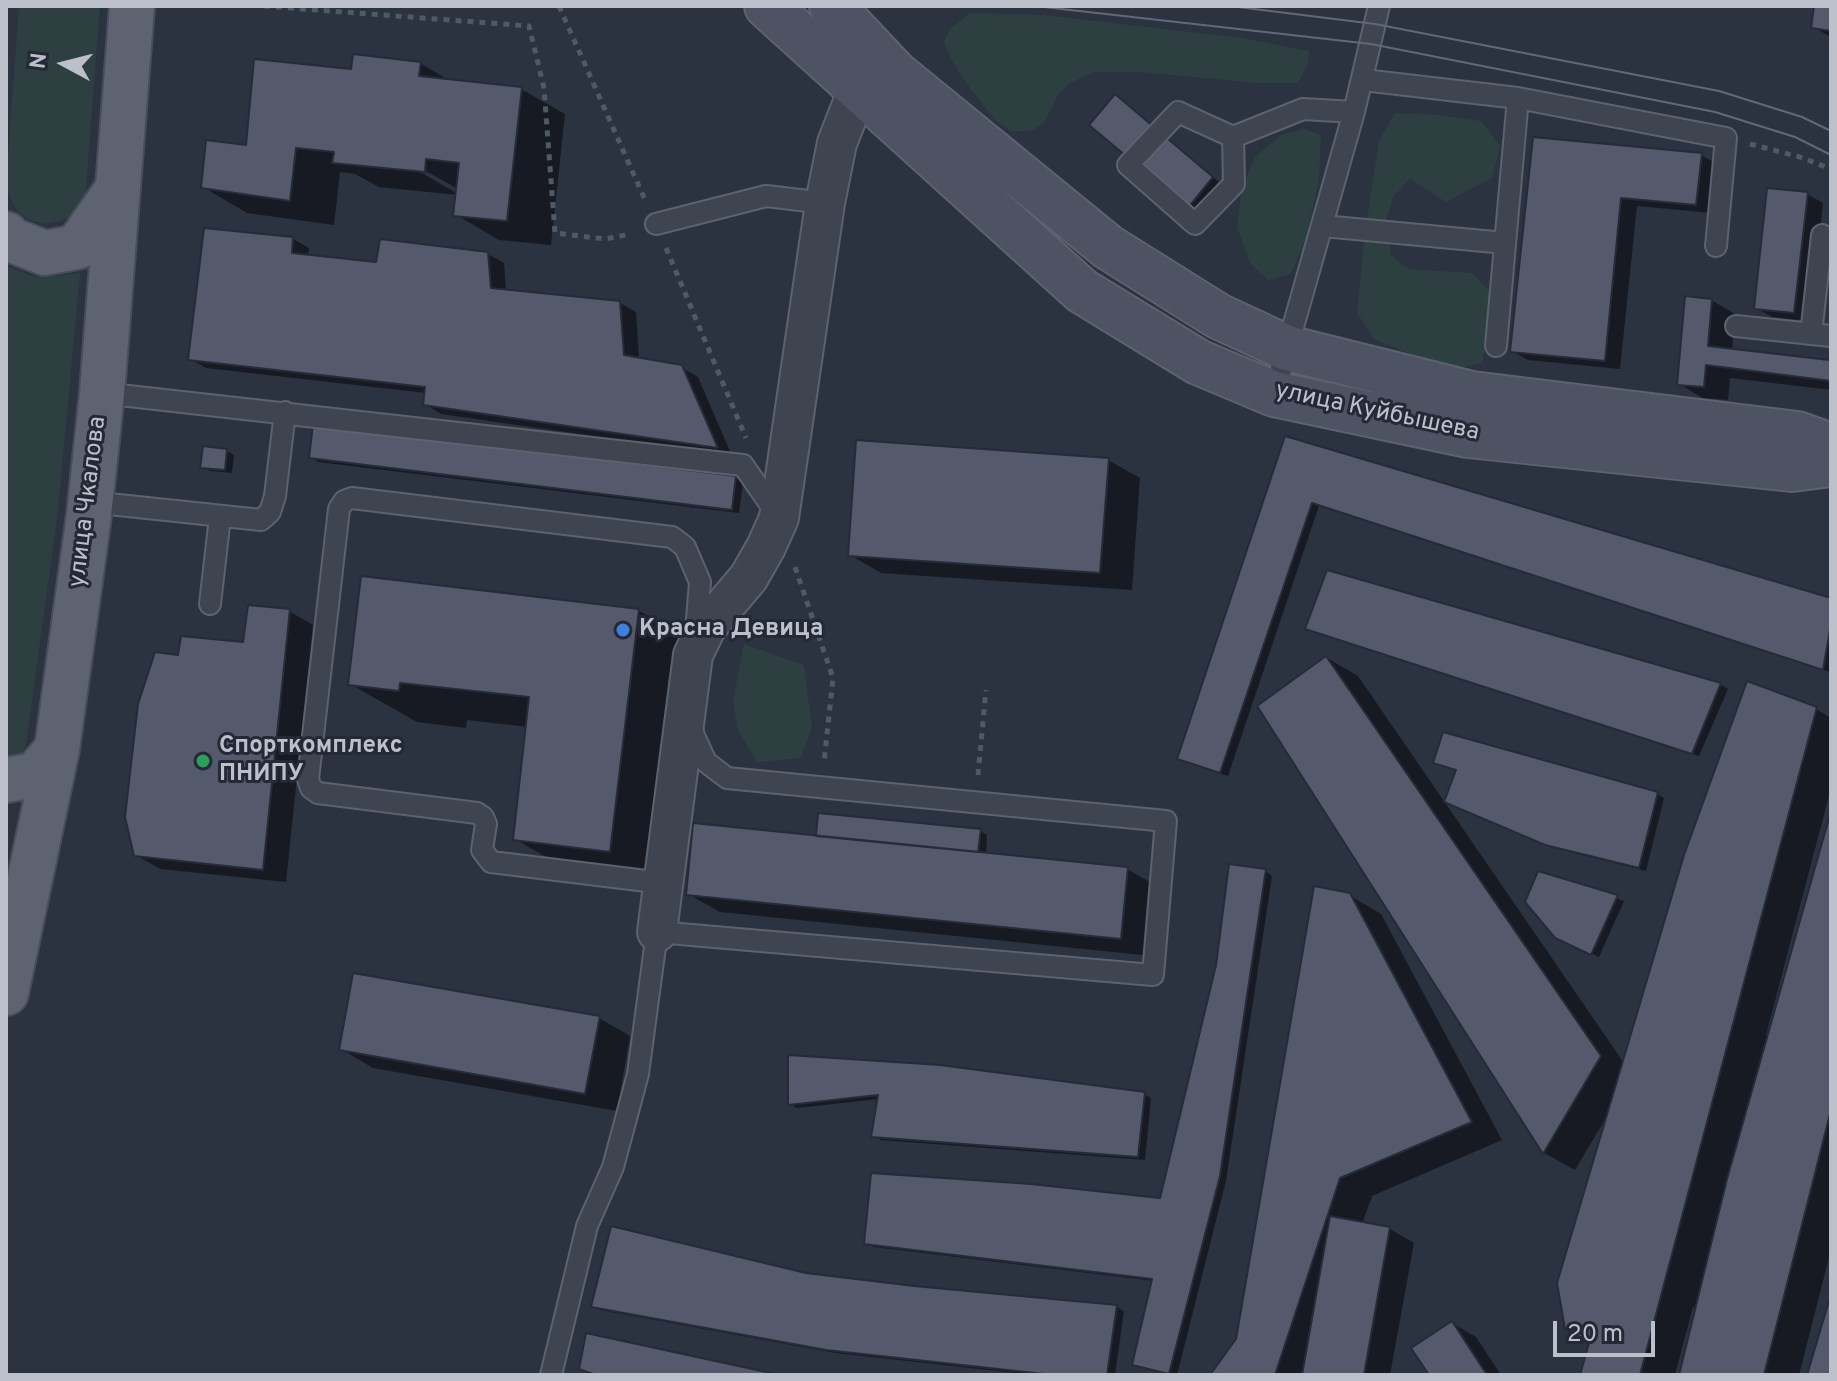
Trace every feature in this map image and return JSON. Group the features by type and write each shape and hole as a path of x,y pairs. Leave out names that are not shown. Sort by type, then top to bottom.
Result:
{"main road":[{"name":"улица Чкалова","path":"6,993 57,749 90,502 102,393 132,6"},
{"name":"улица Куйбышева","path":"767,6 1082,291 1198,362 1274,394 1468,435 1792,469 1831,464"},
{"name":"улица Куйбышева","path":"832,6 895,73 1108,247 1218,316 1287,348 1472,394 1797,434 1831,446"},
{"path":"6,234 9,239 45,253 77,247 117,190"},
{"path":"6,780 35,775 57,749"}],"street":[{"path":"657,932 693,655 706,628 749,577 779,518 825,203 837,143 859,87"}],"lane":[{"path":"1274,394 1363,80 1379,6"},
{"path":"1363,80 1518,98 1726,138 1716,246"},
{"path":"1496,346 1518,98"},
{"path":"1233,137 1234,184 1195,224 1128,165 1178,112 1233,137 1303,109 1354,112"},
{"path":"656,224 766,196 825,203"},
{"path":"1323,226 1505,243"},
{"path":"1736,326 1821,335 1822,235"},
{"path":"102,393 743,465 779,518"},
{"path":"90,502 261,520 270,512 275,496 285,412"},
{"path":"663,883 491,862 482,850 486,824 477,813 318,793 311,788 308,779 339,509 344,501 352,498 672,537 685,547 700,582 693,655"},
{"path":"210,604 220,517"},
{"path":"551,1375 587,1226 613,1167 638,1074 657,932 1153,975 1166,821 727,778 706,762 694,736 687,700"}],"path":[{"path":"264,6 529,26 544,88 555,233 605,239 628,235"},
{"path":"388,15 389,6"},
{"path":"1726,138 1800,157 1831,169"},
{"path":"978,780 986,690"}],"shaded area":[{"path":"19,6 100,6 85,201 75,213 61,221 44,224 18,212 6,183"},
{"path":"970,13 1043,15 1243,38 1309,51 1308,64 1298,83 1257,83 1140,72 1094,72 1070,83 1058,95 1045,121 1034,130 1012,132 995,120 964,80 944,42 949,30"},
{"path":"1395,113 1481,121 1500,146 1492,178 1446,202 1410,179 1393,197 1387,218 1391,255 1409,269 1472,273 1490,292 1483,363 1455,369 1440,366 1374,339 1357,313 1379,140"},
{"path":"1304,129 1321,135 1319,180 1306,239 1291,274 1268,280 1250,263 1237,227 1242,188 1255,157 1281,135"},
{"path":"6,266 31,276 80,273 58,510 26,745 20,757 6,766"},
{"path":"744,644 804,665 812,727 801,758 757,762 738,730 733,701"}],"building":[{"path":"1814,6 1831,6 1831,31 1811,28"},
{"path":"353,54 421,62 419,76 522,87 507,221 453,216 459,163 426,159 425,172 332,163 334,152 296,148 290,201 201,188 206,140 246,145 254,59 351,69"},
{"path":"1115,94 1213,177 1188,208 1089,125"},
{"path":"1533,137 1702,153 1696,205 1621,198 1605,361 1510,352"},
{"path":"1767,188 1808,192 1794,313 1754,309"},
{"path":"204,228 293,237 292,253 376,262 380,239 488,252 491,288 620,301 624,355 682,365 718,448 423,405 425,387 188,360"},
{"path":"1685,296 1712,299 1708,346 1829,360 1831,346 1831,381 1706,365 1704,387 1677,385"},
{"path":"313,424 736,476 732,510 309,458"},
{"path":"1285,436 1831,598 1831,624 1823,670 1312,503 1220,773 1177,759"},
{"path":"856,440 1109,458 1100,573 848,556"},
{"path":"203,446 227,449 225,470 200,468"},
{"path":"1327,570 1721,683 1692,754 1305,629"},
{"path":"361,576 639,609 610,852 513,840 529,697 400,683 399,691 348,685"},
{"name":"Спорткомплекс ПНИПУ","path":"248,605 290,609 263,870 134,856 125,817 138,704 155,652 178,655 181,636 243,642"},
{"path":"1326,656 1601,1056 1543,1154 1257,706"},
{"path":"1747,681 1817,707 1640,1375 1580,1375 1589,1343 1565,1329 1557,1283 1684,855"},
{"path":"1443,732 1658,792 1639,868 1545,845 1444,802 1456,770 1433,763"},
{"path":"1831,811 1831,1110 1764,1375 1679,1375 1727,1179"},
{"path":"818,813 981,829 978,852 816,836"},
{"path":"693,823 1128,867 1121,939 686,895"},
{"path":"1229,864 1266,869 1220,1176 1169,1374 1132,1365 1152,1279 864,1244 871,1173 1031,1184 1160,1198 1216,965"},
{"path":"1538,871 1618,895 1591,955 1555,938 1525,902"},
{"path":"1314,886 1350,893 1472,1122 1340,1178 1275,1375 1210,1375 1236,1339"},
{"path":"353,973 600,1016 585,1094 339,1050"},
{"path":"788,1055 940,1065 1145,1092 1138,1157 871,1137 878,1095 788,1105"},
{"path":"1330,1216 1390,1227 1364,1375 1302,1375"},
{"path":"611,1226 806,1273 1117,1305 1107,1375 1053,1375 826,1350 591,1307"},
{"path":"1831,1294 1831,1375 1807,1375"},
{"path":"1452,1321 1487,1375 1429,1375 1411,1348"},
{"path":"586,1333 780,1375 596,1375 579,1369"}],"tram line":[{"path":"1035,6 1371,44 1715,112 1795,137 1831,155"},
{"path":"1230,6 1375,24 1719,91 1802,117 1831,131"}],"place":[{"name":"Красна Девица","path":"623,630"},
{"name":"Спорткомплекс ПНИПУ","path":"203,761"}]}
